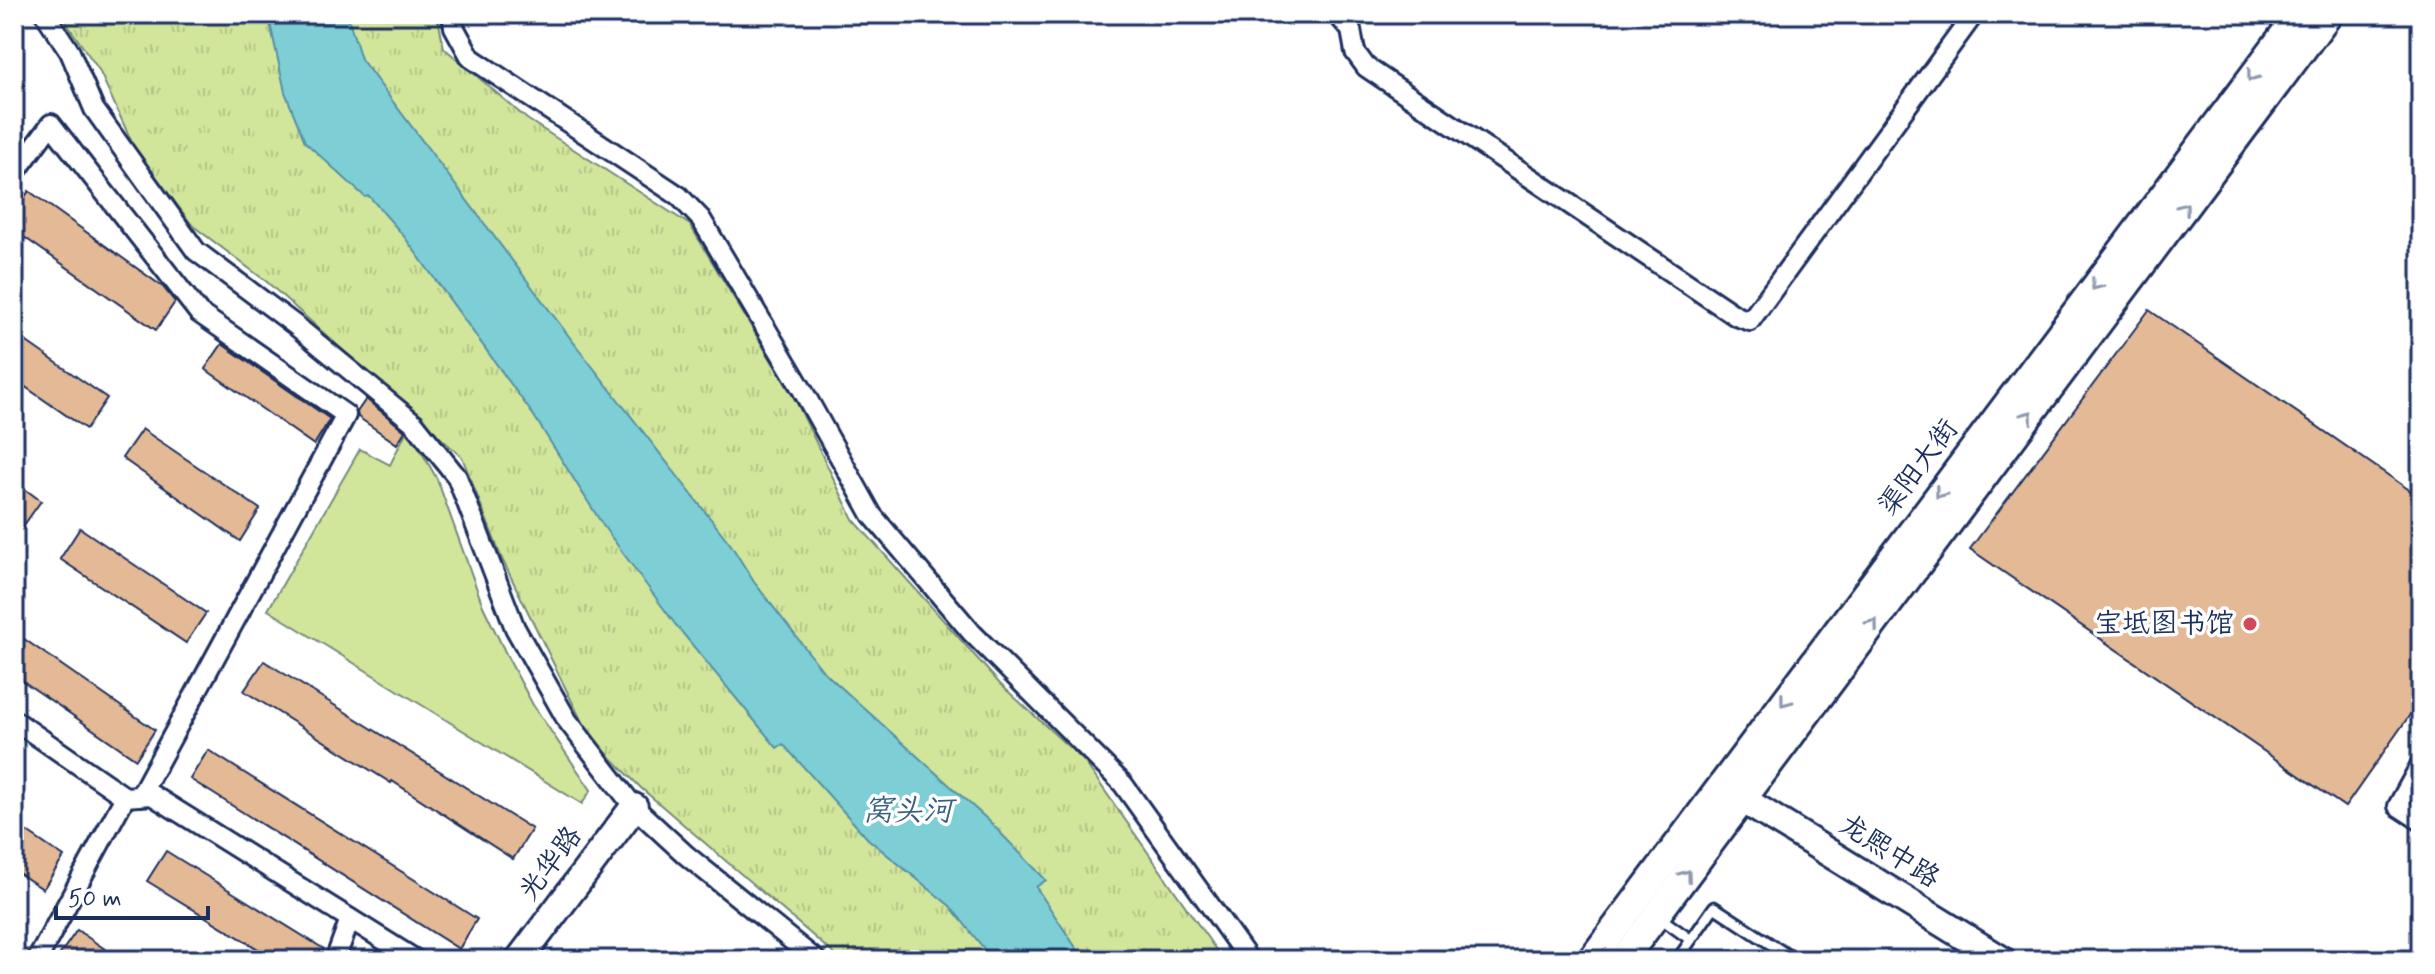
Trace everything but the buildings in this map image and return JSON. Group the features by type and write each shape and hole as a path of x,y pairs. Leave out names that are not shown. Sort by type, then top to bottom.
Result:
{"main road":[{"name":"渠阳大街","path":"1591,960 2299,14"},
{"name":"渠阳大街","path":"1623,960 2329,14"},
{"name":"龙熙中路","path":"1742,799 2002,960"},
{"name":"光华路","path":"519,960 634,807"}],"street":[{"path":"45,14 70,52 94,109 196,251 295,325 414,423 457,477 515,628 567,720 634,807 686,855 816,960"},
{"path":"452,14 454,27 471,58 679,196 701,219 872,515 972,633 1123,784 1249,960"},
{"path":"1337,14 1351,30 1355,52 1366,67 1736,316 1750,321 1974,14"},
{"path":"14,174 51,124 199,313 346,415 37,960"},
{"path":"14,720 132,796 152,795 416,960"},
{"path":"2421,764 2398,806 2421,821"},
{"path":"335,960 350,919"}],"lane":[{"path":"1677,960 1714,907 1795,960"},
{"path":"1656,915 1691,940"}],"green space":[{"path":"60,14 437,14 444,48 527,119 690,225 797,403 853,519 1000,684 1084,761 1223,960 841,960 641,788 588,734 502,559 462,457 267,282 192,225 134,147 99,70"},
{"path":"408,428 437,479 483,606 508,658 533,705 591,790 582,804 268,610 360,449 390,465"}],"water":[{"name":"窝头河","path":"268,14 347,14 361,59 571,339 731,545 754,582 823,671 988,820 1046,880 1036,887 1084,960 993,960 950,906 868,839 783,744 777,748 675,624 604,527 534,416 403,235 369,196 365,197 305,142 285,92"}],"place":[{"name":"宝坻图书馆","path":"2250,624"}]}
